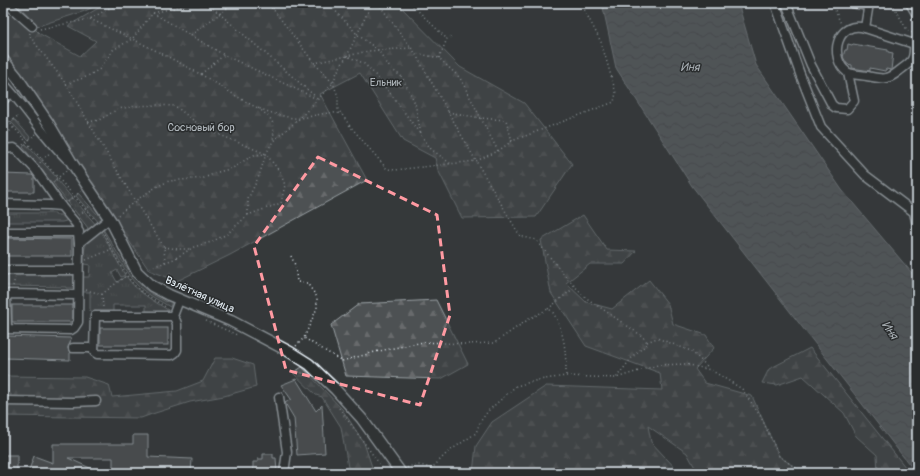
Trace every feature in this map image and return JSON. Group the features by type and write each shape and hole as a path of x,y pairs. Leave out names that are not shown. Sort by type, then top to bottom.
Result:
{"main road":[{"name":"Взлётная улица","path":"3,60 17,77 49,124 72,164 110,220 137,272 152,286 179,300 231,321 290,352 309,364 362,419 400,472"}],"street":[{"path":"6,3 32,26"},
{"path":"775,3 800,74 821,127 865,175 914,212 917,226"},
{"path":"786,3 811,65 832,105 836,108 847,109 854,101 848,72 838,61 840,36 844,31 852,27 860,27 916,44 915,54 912,61 889,78 881,79 848,72"},
{"path":"852,3 868,5 865,28"},
{"path":"910,3 917,15"},
{"path":"3,83 56,149 72,164"},
{"path":"3,100 12,93"},
{"path":"3,149 14,148 17,150 35,170 77,225 79,232 78,322 73,329 8,329 6,327 6,298 9,294 78,291"},
{"path":"3,204 49,204 61,206"},
{"path":"79,243 110,220"},
{"path":"3,232 79,232"},
{"path":"3,270 78,266"},
{"path":"174,314 97,316 94,318 94,352 97,354 175,353 177,350 177,324 174,314 179,300"},
{"path":"73,348 94,348"},
{"path":"279,397 287,452 284,473"},
{"path":"3,401 73,402 96,400"}],"path":[{"path":"119,3 90,19 46,28 37,29 32,26 29,35 66,84 164,247 165,263"},
{"path":"66,84 86,77 100,69 113,50 132,39 153,13 194,3"},
{"path":"207,3 317,99"},
{"path":"190,35 235,3 263,4 273,9 314,63 334,82 338,96 338,110 350,126 387,169 395,170 476,161 498,151 512,141 614,102 616,93 601,42 582,3"},
{"path":"273,9 276,3"},
{"path":"328,3 358,34 378,50 390,68 402,77 415,103 421,135"},
{"path":"248,215 248,199 259,176 266,154 273,142 299,119 334,82 337,72 347,56 372,3"},
{"path":"378,3 415,53 520,236 536,240 585,297 642,336 647,342"},
{"path":"410,3 447,39"},
{"path":"832,3 844,31"},
{"path":"892,3 907,30 917,35"},
{"path":"153,13 224,55 317,99"},
{"path":"90,19 201,74 258,108 271,118 275,126 273,142"},
{"path":"439,58 447,39 453,36"},
{"path":"314,63 368,51 411,48"},
{"path":"415,53 439,58 460,78 498,151"},
{"path":"201,74 224,55"},
{"path":"347,56 364,63 371,70 394,98 431,149 451,164"},
{"path":"88,122 99,120 118,109 136,106 175,106 196,123 213,132 266,154 280,172 285,185 281,203 248,215 227,234 211,242 191,249 165,263 137,272"},
{"path":"258,108 289,118 299,119 318,114 335,112 342,114"},
{"path":"10,122 26,110"},
{"path":"448,112 481,118 506,120 512,141"},
{"path":"3,115 96,221 96,214"},
{"path":"3,144 4,137 14,127"},
{"path":"17,150 42,130"},
{"path":"42,159 56,149"},
{"path":"110,220 156,187 169,181 204,178 218,172 234,168 254,155 266,154"},
{"path":"47,187 72,164"},
{"path":"61,206 87,186"},
{"path":"86,210 90,206"},
{"path":"100,226 112,249 137,288 174,314"},
{"path":"164,247 191,249"},
{"path":"78,266 112,249"},
{"path":"290,352 304,338 316,308 316,297 307,283 297,282 295,265 291,256"},
{"path":"12,294 15,278 21,270"},
{"path":"78,291 102,294 127,274"},
{"path":"304,338 342,361 379,350 424,342 466,344 494,343 529,318 548,309 575,287"},
{"path":"102,294 104,316"},
{"path":"548,309 552,311 562,329 566,355 566,376"},
{"path":"201,319 238,336"},
{"path":"616,378 634,355 646,345 647,342 658,338 691,351 710,370 742,389 761,417 779,456 803,473"},
{"path":"431,470 448,452 476,433 480,422 488,410 516,386 538,380 566,376 616,378 658,365 685,364 710,370"},
{"path":"336,405 386,473"},
{"path":"400,472 416,465 425,466 431,470 432,473"}],"highlighted area":[{"path":"318,157 437,215 450,315 420,405 286,370 254,246"}],"green space":[{"path":"16,3 101,3 85,11 38,26"},
{"name":"Сосновый бор","path":"107,3 397,3 460,67 524,103 572,164 536,217 462,218 438,170 435,158 403,141 360,73 320,94 367,180 230,255 177,281 149,270 54,131 18,69 3,50 3,8 32,26 40,34 80,56 96,41 68,26"},
{"path":"15,120 31,138 28,140 11,122"},
{"path":"26,144 57,178 52,183 23,147"},
{"path":"57,180 72,198 67,202 53,183"},
{"path":"78,193 98,215 100,213 104,218 100,224 76,196"},
{"path":"73,198 97,226 87,232 86,230 88,228 68,202"},
{"path":"3,213 55,213 55,215 63,215 63,213 67,217 66,221 62,222 3,222"},
{"path":"583,215 607,250 636,251 624,264 590,264 566,283 586,302 612,309 649,280 668,304 673,324 706,335 714,348 695,369 705,383 752,396 779,456 803,473 698,473 687,453 648,426 651,442 680,473 473,473 476,446 492,422 546,386 662,390 660,373 586,346 551,293 541,240"},
{"path":"102,229 127,268 139,283 147,291 166,302 171,297 172,301 170,307 146,293 134,282 119,260"},
{"path":"101,231 125,275 121,277 117,270 112,273 117,282 126,276 140,291 168,310 165,312 146,311 146,305 113,305 113,312 90,311 90,292 83,292 83,277 89,277 90,265 84,264 84,252 88,241"},
{"path":"3,235 76,235 76,238 3,238"},
{"path":"3,275 72,275 75,277 75,287 4,286 3,290"},
{"path":"436,300 468,364 441,379 346,376 331,325 359,304"},
{"path":"810,348 910,473 878,473 877,455 856,436 844,413 803,376 777,385 762,383 769,369"},
{"path":"215,358 232,358 253,365 256,387 224,396 190,402 141,418 3,416 3,408 8,408 11,394 3,394 3,376 85,377 109,385 112,397 177,391 203,381"},
{"path":"302,367 342,409 364,443 372,467 365,473 349,473 341,427 322,397 316,395 293,373"}],"water":[{"name":"Иня","path":"602,3 738,3 756,65 842,190 917,279 917,473 692,186 616,68"}],"building":[{"path":"848,44 888,50 888,52 893,53 891,70 886,69 885,71 870,68 870,71 852,68 852,65 847,64 843,57 845,50 847,50"},
{"path":"3,174 32,175 34,177 34,192 3,192"},
{"path":"3,238 72,239 72,256 3,256"},
{"path":"12,305 73,305 73,320 71,322 12,322"},
{"path":"100,328 168,328 168,345 100,345"},
{"path":"5,336 71,338 68,348 70,360 4,358"},
{"path":"296,379 316,411 322,405 325,453 297,455 294,418 285,403 291,399 281,385"},
{"path":"133,435 148,435 148,457 192,459 191,473 113,473 113,458 68,458 101,473 85,473 75,468 73,473 28,473 34,456 53,463 53,444 133,444"},
{"path":"263,454 273,454 273,458 276,458 277,473 253,473 253,462 258,462 258,459 263,459"},
{"path":"3,455 17,455 17,471 3,472"}],"park label":[{"name":"Ельник","path":"386,82"}]}
